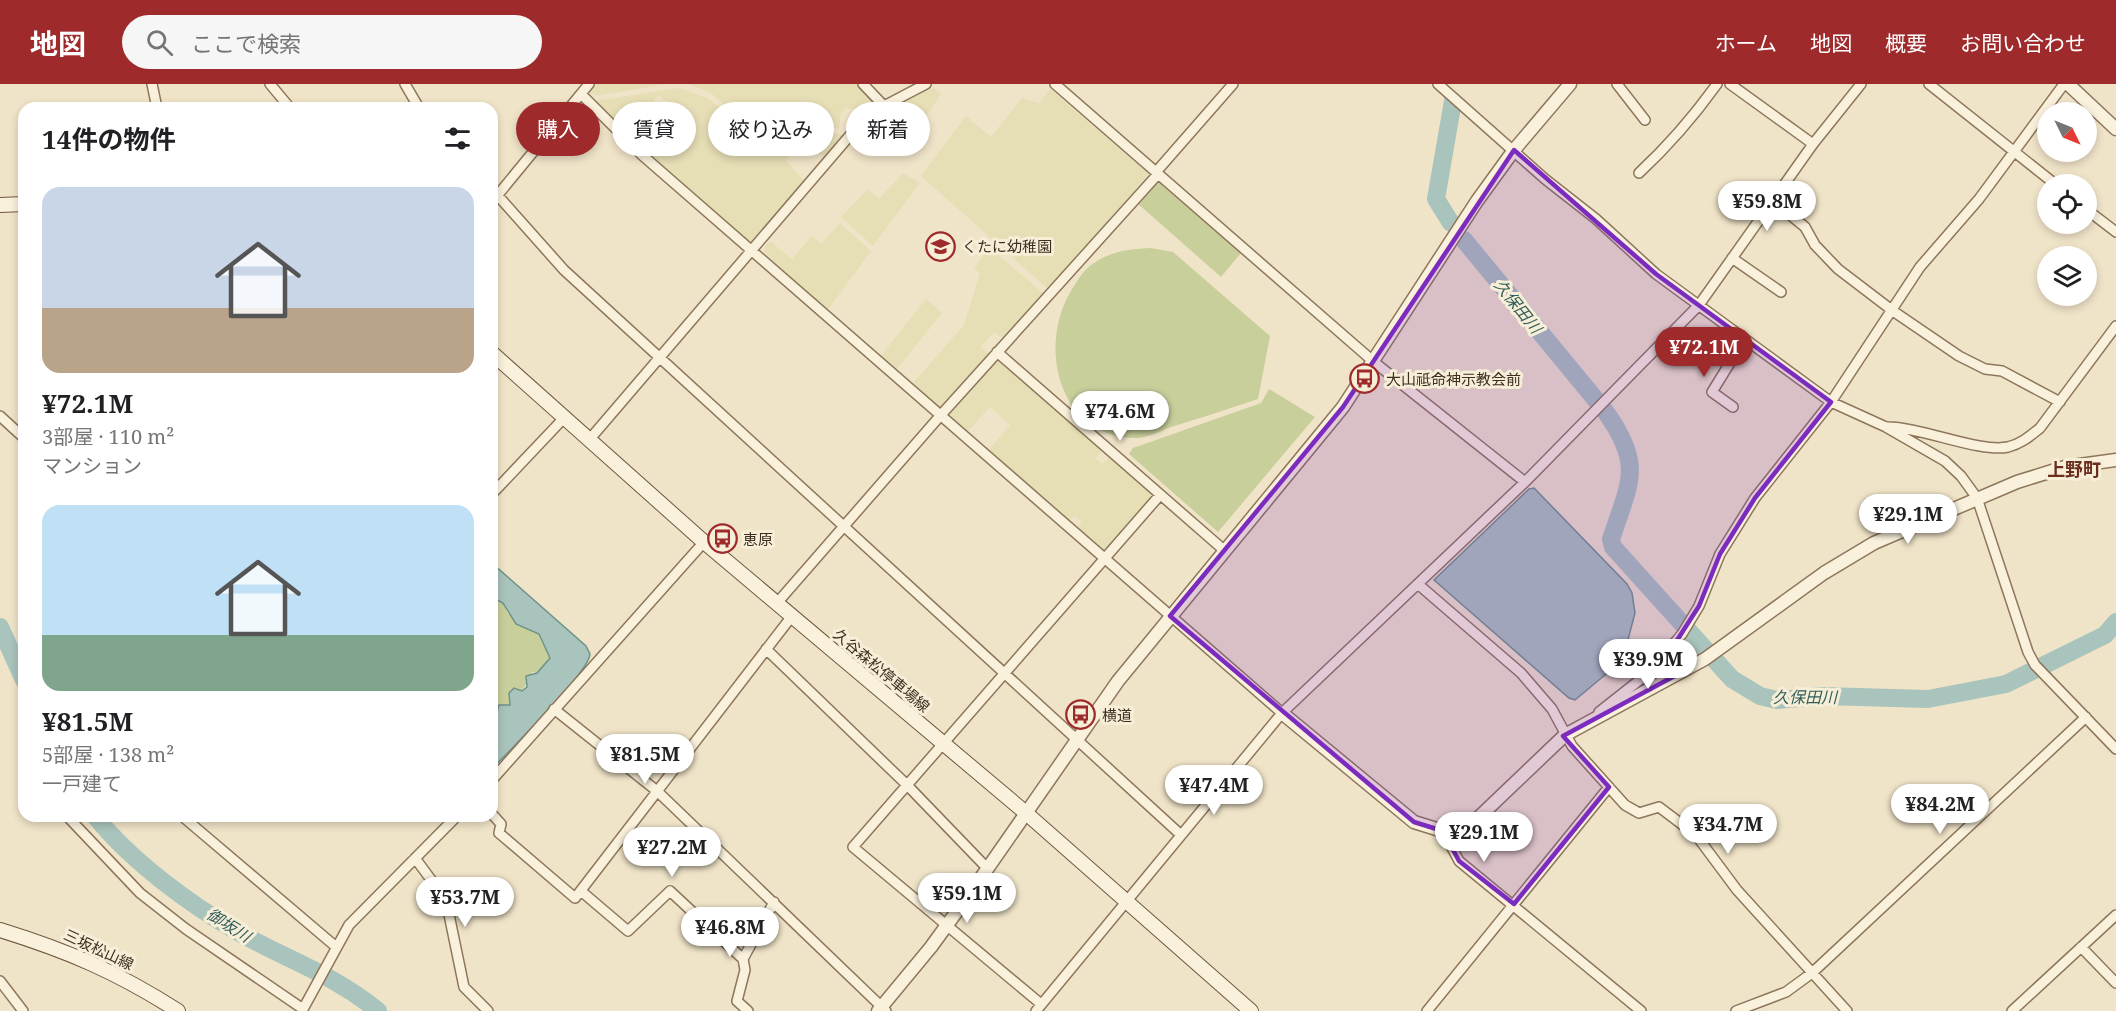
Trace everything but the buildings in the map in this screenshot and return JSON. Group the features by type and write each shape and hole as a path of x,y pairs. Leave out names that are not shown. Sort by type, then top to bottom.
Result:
{"main road":[{"path":"0,205 18,204"},
{"name":"久谷森松停車場線","path":"498,359 563,419 704,542 1026,813 1124,902 1251,1011"},
{"name":"三坂松山線","path":"0,930 82,957 143,988 178,1011"}],"street":[{"path":"152,84 156,102"},
{"path":"270,84 285,102"},
{"path":"405,84 416,102"},
{"path":"498,190 589,84"},
{"path":"863,84 880,102"},
{"path":"892,102 926,84"},
{"path":"1055,84 1374,362 1525,482"},
{"path":"777,603 1233,84"},
{"path":"1438,84 1596,219 1656,274 1744,340 1831,402 1886,427 1945,461 1961,476 1977,498 2028,652 2042,672 2116,749"},
{"path":"554,709 657,791 774,902 882,1010 947,926 1118,681 1300,463 1374,362 1460,227 1514,150 1570,84"},
{"path":"1617,84 1644,120"},
{"path":"1639,173 1673,140 1683,124 1718,84"},
{"path":"1730,84 1813,144"},
{"path":"1160,495 853,847 947,926 1038,1008 1282,713 1525,482 1699,305 1813,144 1861,84"},
{"path":"1929,84 2042,174"},
{"path":"1588,721 1651,670 1674,645 1690,623 1720,554 1740,521 1831,402 1920,267 1979,199 2013,151 2066,84 2116,129"},
{"path":"581,94 642,155 1282,713 1414,822 1443,831 1454,830 1476,819 1565,735 1711,656 1842,561 1874,543 1977,498 2065,466 2116,460"},
{"path":"589,440 846,140"},
{"path":"498,199 564,270 1181,835"},
{"path":"1773,201 1805,227 1815,245 1838,269 1893,311 1959,356 1985,369 2002,371 2060,402"},
{"path":"2097,217 2116,232"},
{"path":"1732,258 1781,292"},
{"path":"1886,427 1906,427 1986,446 2007,447 2026,440 2040,428 2116,326"},
{"path":"1733,407 1712,392 1744,340"},
{"path":"997,352 1225,551"},
{"path":"0,416 18,432"},
{"path":"498,488 563,419"},
{"path":"498,773 704,542"},
{"path":"1419,585 1521,674 1552,709 1565,735 1609,787 1632,810 1639,813 1659,807 1696,835 1737,890 1847,1011"},
{"path":"498,821 501,824 499,833 574,898 792,616"},
{"path":"1674,645 1674,655 1682,672"},
{"path":"766,649 907,784 987,869"},
{"path":"1736,1011 1786,992 1812,973 2086,717"},
{"path":"1427,1011 1609,787"},
{"path":"73,822 140,893 186,929 302,1010 335,946 364,907 452,822"},
{"path":"189,822 335,946"},
{"path":"1443,831 1459,861 1641,1011"},
{"path":"415,858 446,900 464,987 488,1011"},
{"path":"581,891 627,931 670,891 743,960 745,970 737,1001 748,1011"},
{"path":"743,960 774,902"},
{"path":"2012,1011 2116,915"},
{"path":"2081,947 2116,983"},
{"path":"0,981 23,1011"}],"highlighted area":[{"path":"1514,150 1656,274 1831,402 1755,498 1720,554 1699,606 1674,645 1682,672 1563,736 1609,787 1514,904 1459,861 1443,831 1414,822 1170,616 1343,407"}],"shaded area":[{"path":"595,84 665,84 597,96 591,91"},
{"path":"688,84 857,84 873,102 846,102 846,108 841,114 839,129 834,128 834,102 721,102 711,93"},
{"path":"679,88 707,98 712,102 708,102 708,156 789,156 786,160 806,183 756,242 749,243 650,156 696,156 696,102 667,102 659,95 653,102 612,102 612,120 600,107 600,102 594,101"},
{"path":"928,88 935,89 941,94 930,110 930,102 900,102"},
{"path":"1050,89 1149,174 1048,289 921,176 966,116 991,137 1022,98 1039,103"},
{"path":"834,133 843,135 844,140 834,151"},
{"path":"903,173 920,183 873,246 841,217 868,189 879,199"},
{"path":"840,223 871,251 827,311 765,253 765,246 770,241 792,259 812,236 821,244"},
{"path":"989,247 1044,294 1004,339 994,332 981,347 990,355 941,409 912,384 964,325 980,273 974,269"},
{"path":"926,299 942,313 896,370 880,357"},
{"path":"998,358 1103,450 1095,458 1102,464 1110,456 1157,497 1107,554 1077,528 1082,522 1074,516 1069,521 988,451 1010,425 990,407 967,432 947,415"}],"green space":[{"path":"1158,180 1241,253 1221,277 1137,203"},
{"path":"1151,248 1173,252 1270,336 1258,399 1149,436 1136,438 1110,434 1089,423 1073,406 1062,386 1056,362 1056,338 1061,313 1071,291 1087,268 1114,253"},
{"path":"1269,389 1315,417 1218,532 1129,454 1133,448 1261,403"},
{"path":"498,598 508,614 539,634 550,658 537,673 532,672 516,698 498,713"}],"water":[{"path":"1534,488 1627,584 1632,593 1635,613 1624,655 1618,664 1575,700 1569,698 1434,580 1529,489"},
{"path":"498,568 586,646 590,654 577,677 498,763 499,705 510,705 509,693 514,688 522,691 527,687 526,676 537,673 550,658 539,634 516,624 503,603 498,600"}],"waterway":[{"name":"久保田川","path":"1451,223 1436,199 1453,101"},
{"name":"久保田川","path":"1464,240 1596,400"},
{"name":"久保田川","path":"1605,411 1625,446 1630,474 1624,503 1611,539 1613,547 1732,679 1760,696 1777,700 1823,696 1928,699 2006,684 2105,635 2116,622"},
{"name":"御坂川","path":"0,627 18,667"},
{"name":"御坂川","path":"100,822 125,849 180,895 238,932 344,987 378,1011"}],"place":[{"name":"くたに幼稚園","path":"941,246"},
{"name":"大山祗命神示教会前","path":"1365,379"},
{"name":"恵原","path":"722,539"},
{"name":"横道","path":"1081,715"}],"district":[{"name":"上野町","path":"2074,469"}]}
